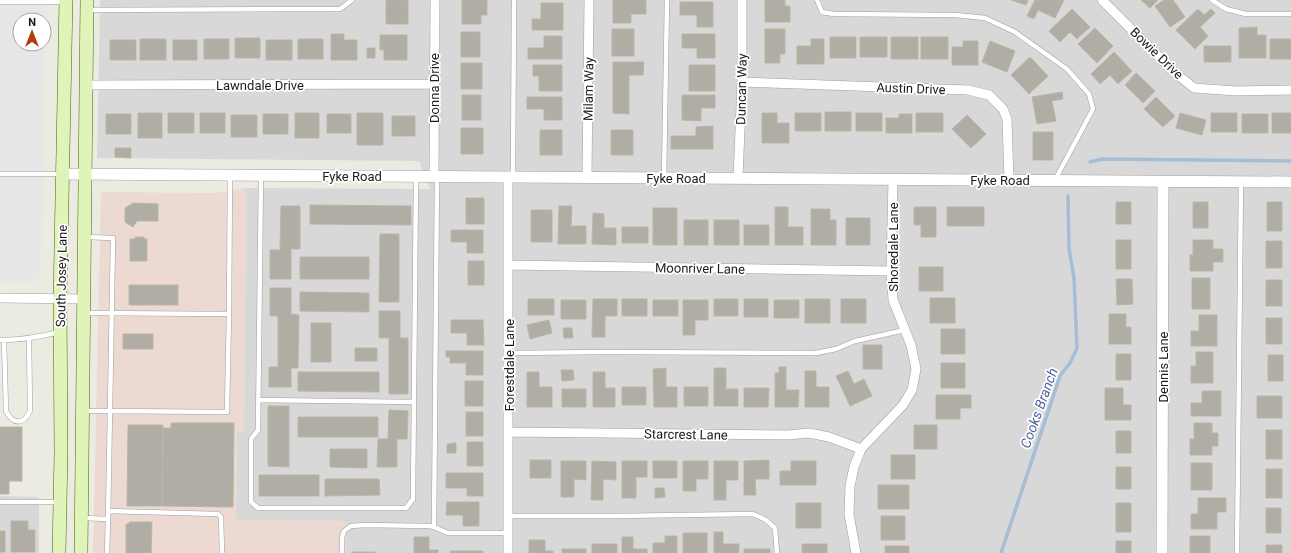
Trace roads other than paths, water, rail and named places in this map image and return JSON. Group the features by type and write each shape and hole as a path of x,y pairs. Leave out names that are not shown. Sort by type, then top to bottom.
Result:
{"main road":[{"name":"South Josey Lane","path":"60,553 60,299 66,1"},
{"name":"South Josey Lane","path":"81,553 87,5"}],"street":[{"name":"Donna Drive","path":"435,0 435,176"},
{"name":"Milam Way","path":"587,177 589,0"},
{"name":"Duncan Way","path":"738,178 742,82 742,0"},
{"name":"Bowie Drive","path":"1102,0 1174,72 1194,88 1236,91 1291,90"},
{"name":"Austin Drive","path":"742,82 968,90 989,95 1003,108 1007,119 1009,180"},
{"name":"Lawndale Drive","path":"86,86 434,84"},
{"name":"Fyke Road","path":"62,174 1291,182"},
{"name":"Forestdale Lane","path":"508,553 508,265 511,177"},
{"name":"Shoredale Lane","path":"856,553 849,514 850,486 854,467 861,449 903,405 912,390 916,369 911,345 893,300 893,179"},
{"name":"Dennis Lane","path":"1162,553 1163,181"},
{"name":"Moonriver Lane","path":"508,265 892,271"},
{"path":"0,298 84,299"},
{"name":"Starcrest Lane","path":"509,432 788,435 809,433 829,436 861,449"}],"lane":[{"path":"87,5 340,9 352,0"},
{"path":"511,177 514,0"},
{"path":"664,178 667,0"},
{"path":"817,0 822,12 834,14 954,15 985,18 1015,32 1067,69 1089,94 1093,109 1054,180"},
{"path":"1212,0 1226,9 1246,14 1291,14"},
{"path":"0,2 66,1"},
{"path":"0,174 62,174"},
{"path":"83,411 227,412 230,175"},
{"path":"261,175 258,430 251,439 251,502 258,508 406,508 414,499 416,176"},
{"path":"434,527 435,176"},
{"path":"1237,553 1241,181"},
{"path":"85,237 113,238 107,553"},
{"path":"84,313 228,314"},
{"path":"508,353 816,353 836,349 855,341 905,330"},
{"path":"29,338 30,411 27,417 21,422 15,422 9,418 6,411 2,340 29,338 60,331"},
{"path":"258,400 414,402"},
{"path":"0,502 60,502"},
{"path":"108,511 218,514 221,517 222,553"},
{"path":"508,516 753,514 766,520 775,528 777,553"},
{"path":"82,518 108,519"},
{"path":"342,553 342,538 344,531 351,526 434,527 448,533 508,533"}],"waterway":[{"name":"Cooks Branch","path":"1090,162 1102,159 1291,161"},
{"name":"Cooks Branch","path":"1001,553 1060,376 1070,363 1077,348 1074,278 1069,249 1068,196"}]}
